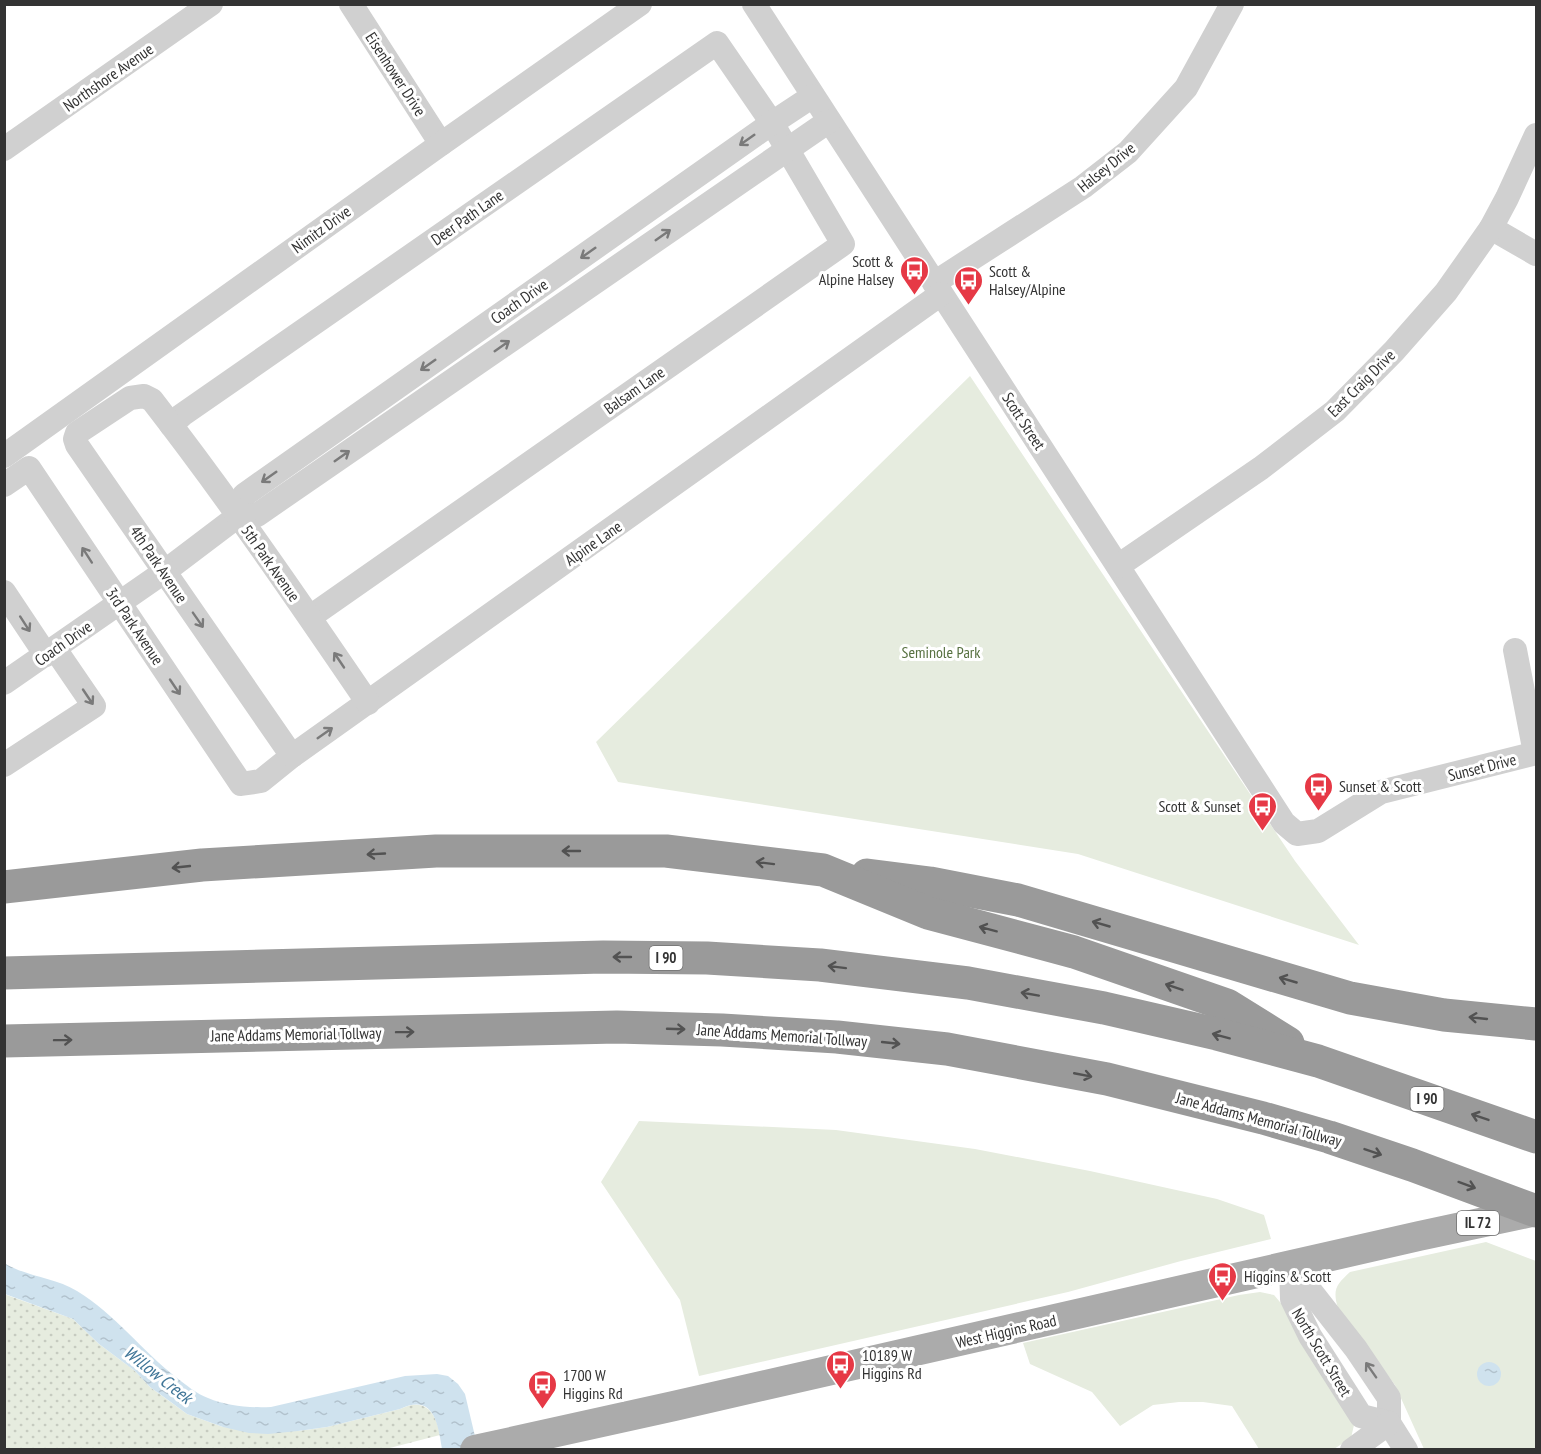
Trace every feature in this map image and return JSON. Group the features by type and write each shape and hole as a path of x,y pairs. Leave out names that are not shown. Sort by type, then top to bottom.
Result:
{"highway":[{"name":"I 90","path":"4,887 202,865 436,851 666,852 823,870 928,913 1074,951 1227,1005 1318,1061"},
{"path":"823,870 930,883 1018,900 1350,998 1444,1015 1536,1024"},
{"name":"I 90","path":"4,972 603,957 707,958 820,965 968,983 1104,1008 1217,1034 1318,1061 1536,1137"},
{"name":"Jane Addams Memorial Tollway","path":"4,1041 617,1027 837,1037 947,1049 1107,1079 1263,1118 1412,1165 1536,1211"}],"main road":[{"name":"West Higgins Road","path":"480,1448 686,1404 1536,1211"}],"street":[{"name":"Northshore Avenue","path":"4,149 211,4"},
{"name":"Eisenhower Drive","path":"351,4 441,144"},
{"name":"Nimitz Drive","path":"4,456 640,4"},
{"name":"Halsey Drive","path":"938,288 1083,187 1128,152 1186,88 1232,4"},
{"name":"Scott Street","path":"759,6 829,121 1284,823 1297,834"},
{"name":"Deer Path Lane","path":"171,425 717,43 772,123"},
{"name":"Coach Drive","path":"238,516 244,495 813,96"},
{"name":"Coach Drive","path":"4,683 164,572 238,516 257,515 829,121"},
{"name":"Balsam Lane","path":"310,617 843,244 772,123"},
{"name":"East Craig Drive","path":"1118,566 1262,468 1335,411 1394,351 1446,292 1491,228 1536,135"},
{"path":"1491,228 1536,254"},
{"name":"Alpine Lane","path":"241,784 261,781 291,756 368,703 938,288"},
{"name":"4th Park Avenue","path":"171,425 152,400 144,396 130,398 77,433 75,439 291,756"},
{"name":"5th Park Avenue","path":"171,425 310,617 368,703"},
{"name":"3rd Park Avenue","path":"4,485 29,468 241,784"},
{"path":"4,592 94,706 4,765"},
{"path":"1515,650 1536,753"},
{"name":"Sunset Drive","path":"1297,834 1318,831 1381,792 1536,753"},
{"name":"North Scott Street","path":"1291,1266 1292,1299 1310,1336 1361,1416 1389,1423"},
{"name":"North Scott Street","path":"1291,1266 1356,1349 1389,1398 1389,1423 1406,1449"},
{"path":"1352,1449 1389,1423"}],"green space":[{"name":"Seminole Park","path":"970,376 1295,861 1359,945 1078,854 618,782 596,742"},
{"path":"639,1121 836,1130 975,1149 1217,1199 1264,1215 1271,1239 1068,1292 699,1376 680,1300 601,1182"},
{"path":"1486,1242 1536,1261 1536,1449 1424,1449 1395,1385 1338,1308 1337,1287 1350,1272"},
{"path":"1260,1292 1274,1295 1285,1308 1354,1425 1351,1438 1334,1449 1259,1449 1232,1406 1203,1402 1153,1405 1120,1426 1092,1392 1030,1364 1023,1343 1239,1295"},
{"path":"4,1294 73,1319 99,1344 135,1371 150,1387 187,1414 223,1427 298,1431 327,1427 416,1405 432,1413 440,1435 382,1450 5,1449"}],"water":[{"name":"Willow Creek","path":"4,1263 77,1291 104,1310 184,1384 204,1396 223,1403 247,1407 271,1407 405,1376 437,1374 448,1376 465,1394 478,1449 442,1449 436,1421 427,1408 420,1405 411,1405 327,1427 268,1434 249,1433 223,1427 187,1414 150,1387 135,1371 99,1344 73,1319 5,1294"},
{"path":"1489,1362 1494,1363 1500,1369 1500,1379 1494,1385 1489,1386 1484,1385 1478,1379 1477,1374 1478,1369 1484,1363"}],"place":[{"name":"Scott & Alpine Halsey","path":"915,296"},
{"name":"Scott & Halsey/Alpine","path":"968,306"},
{"name":"Sunset & Scott","path":"1318,812"},
{"name":"Scott & Sunset","path":"1262,832"},
{"name":"Higgins & Scott","path":"1223,1302"},
{"name":"10189 W Higgins Rd","path":"841,1390"},
{"name":"1700 W Higgins Rd","path":"542,1410"}]}
